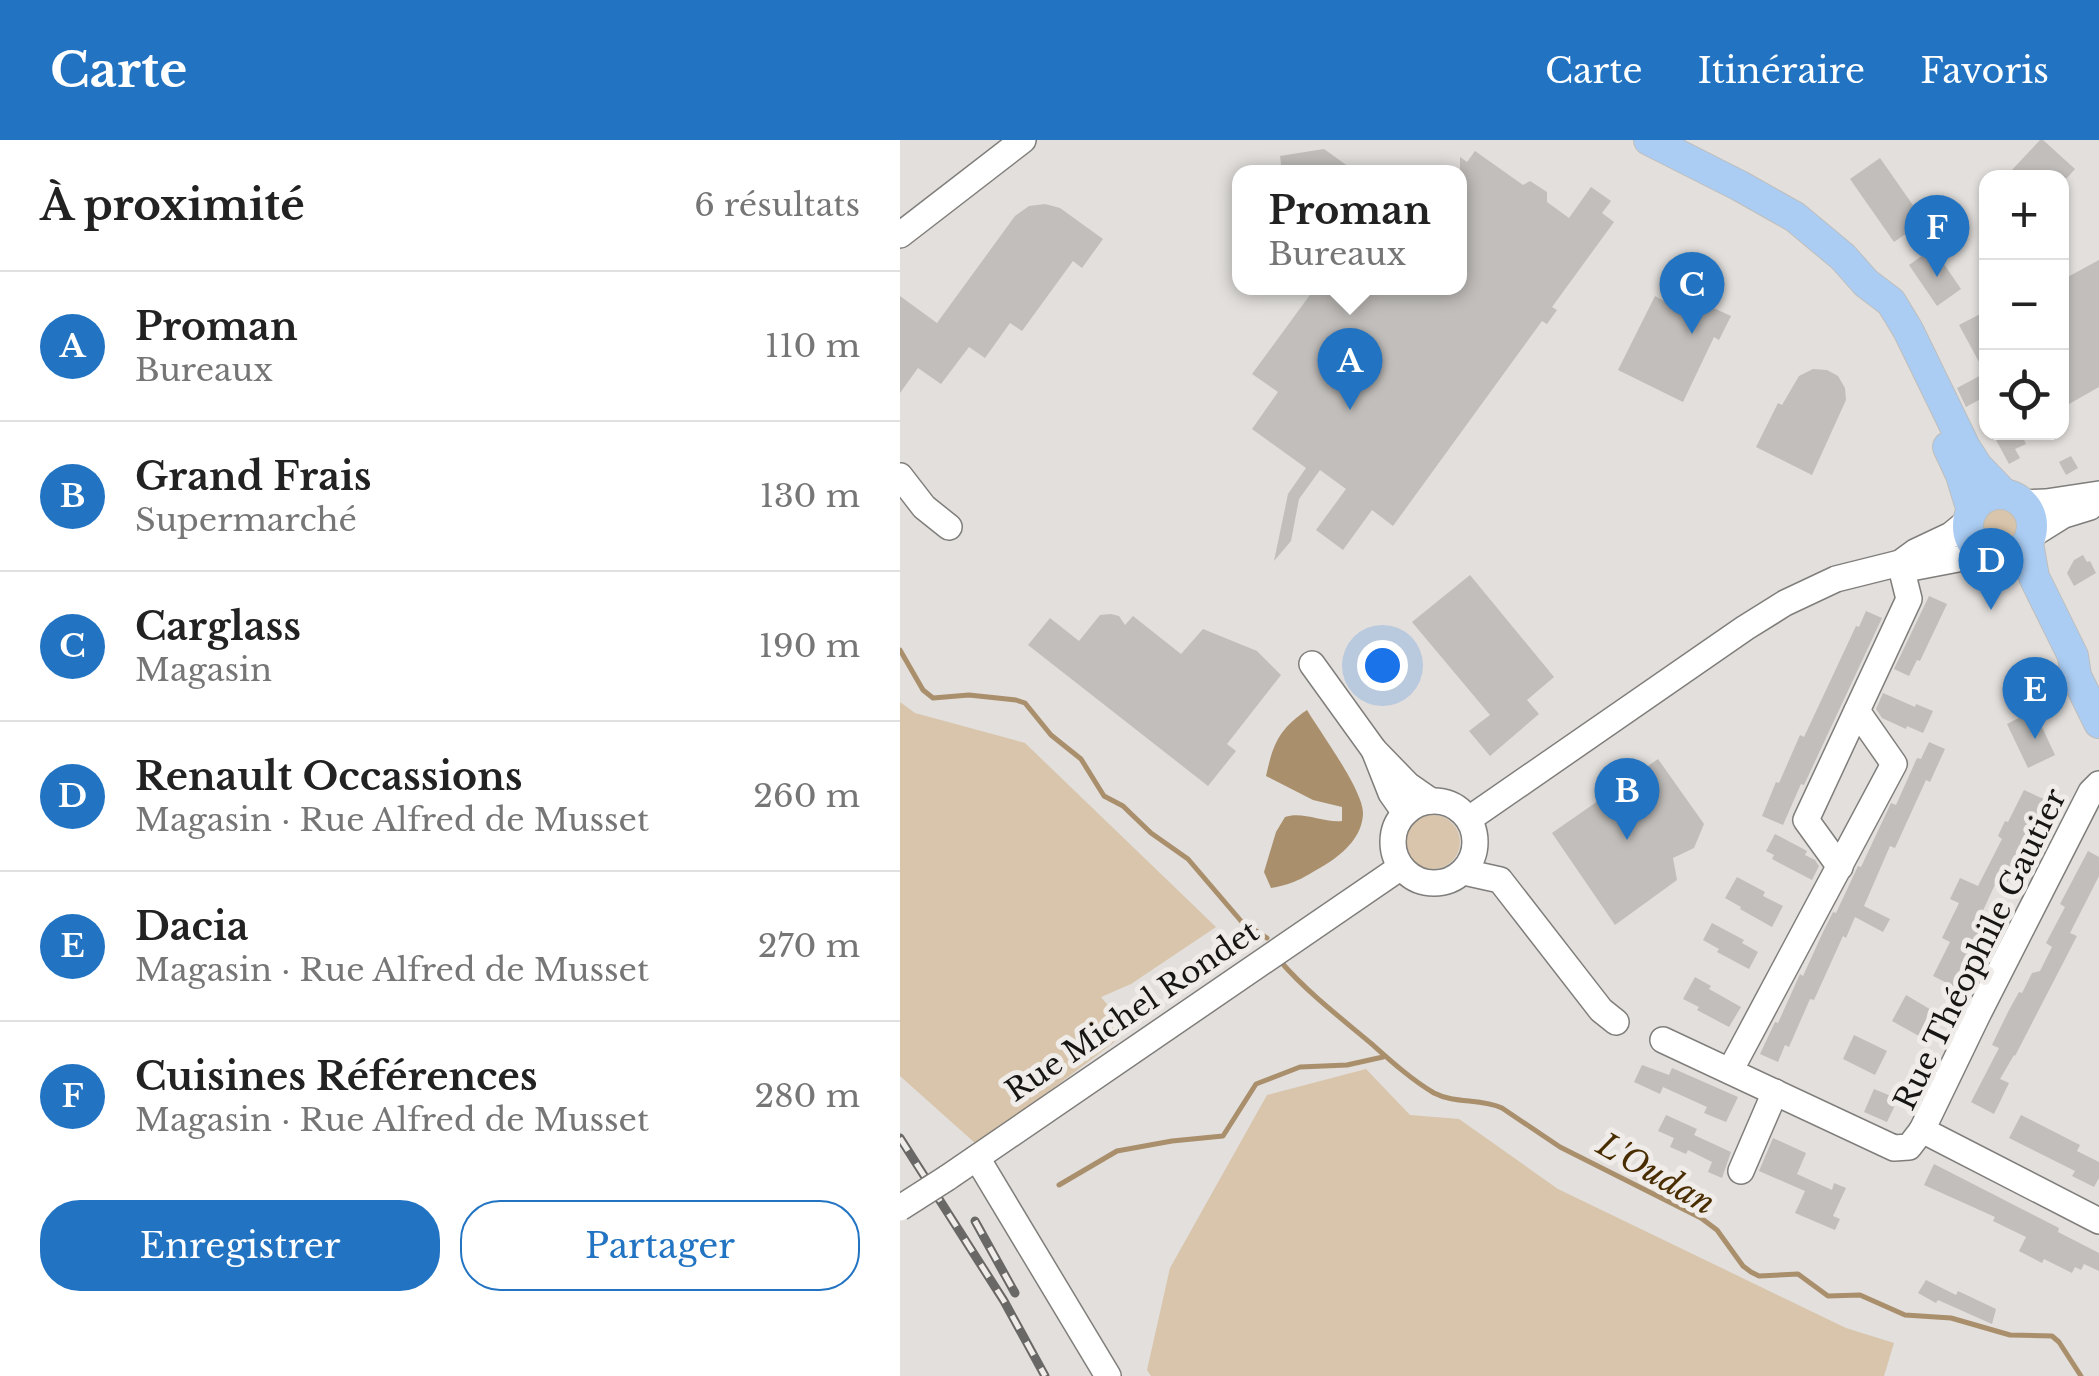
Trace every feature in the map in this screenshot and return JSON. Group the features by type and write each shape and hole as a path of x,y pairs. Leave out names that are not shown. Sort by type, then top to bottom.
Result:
{"main road":[{"path":"1649,140 1794,217 1891,302 1964,447 1977,466 2031,514 2034,578 2073,656 2076,676 2099,723"},
{"path":"1866,283 1962,475 1971,540 2019,582 2062,662 2076,676"},
{"path":"1970,516 1989,496 2013,498"},
{"path":"1989,556 2010,557 2024,549 2030,539"}],"street":[{"path":"900,235 1022,140"},
{"path":"900,476 924,507 949,527"},
{"path":"2013,498 2046,502 2099,494"},
{"path":"2030,539 2064,514 2099,506"},
{"path":"1469,820 1785,603 1836,579 1900,562 1950,535 1970,516"},
{"path":"1900,562 1916,567 1989,556"},
{"path":"1840,867 1806,820 1909,599 1900,562"},
{"path":"1312,664 1374,750 1408,785 1431,801"},
{"path":"1730,1070 1894,764 1857,711"},
{"path":"1374,750 1391,792 1405,813"},
{"name":"Rue Théophile Gautier","path":"2099,784 1922,1130 2099,1221"},
{"path":"1431,801 1453,805 1469,820 1476,846 1464,872 1438,884 1424,882 1401,867 1393,845 1398,822 1405,813 1431,801"},
{"name":"Rue Michel Rondet","path":"900,1208 1401,867"},
{"path":"1464,872 1500,880 1601,1010 1616,1022"},
{"path":"1664,1040 1894,1148 1909,1146 1922,1130"},
{"path":"1741,1171 1775,1092"},
{"path":"977,1158 1108,1376"}],"shaded area":[{"path":"2000,506 2014,512 2020,526 2014,540 2000,546 1986,540 1980,526 1986,512"},
{"path":"900,702 915,713 1025,743 1216,927 1131,984 1101,997 1129,1031 975,1143 900,1076"},
{"path":"1307,710 1356,791 1362,822 1352,843 1334,859 1301,879 1271,888 1264,872 1276,832 1285,817 1342,821 1342,807 1313,800 1266,776 1279,738"},
{"path":"1433,815 1452,823 1460,842 1452,861 1433,869 1414,861 1406,842 1414,823"},
{"path":"1366,1069 1410,1115 1459,1119 1558,1189 1846,1328 1894,1343 1884,1376 1151,1376 1147,1370 1170,1268 1267,1095"}],"building":[{"path":"2040,140 2075,169 2069,176 2069,170 2012,170"},
{"path":"1324,149 1346,165 1281,165 1280,156"},
{"path":"1475,151 1523,185 1530,181 1547,192 1547,202 1569,218 1591,187 1611,201 1602,213 1614,222 1552,307 1557,310 1547,324 1542,321 1393,526 1372,510 1343,550 1316,530 1346,489 1320,470 1299,499 1291,541 1274,561 1288,494 1306,468 1252,429 1278,392 1252,374 1310,295 1467,295 1467,165 1460,165 1460,157 1467,162"},
{"path":"1880,158 1924,221 1894,242 1850,179"},
{"path":"1045,204 1060,208 1103,239 1082,268 1073,261 1022,331 1010,323 985,358 969,347 941,384 918,368 900,393 900,296 937,323 1015,216 1029,206"},
{"path":"1933,248 1961,289 1937,306 1909,265"},
{"path":"2099,260 2099,387 2069,404 2069,350 2069,276"},
{"path":"1655,296 1670,304 1689,297 1731,316 1719,340 1714,337 1683,402 1618,370"},
{"path":"1979,315 1979,362 1959,325"},
{"path":"1813,369 1838,376 1846,400 1812,475 1756,447 1778,403 1782,405 1799,376"},
{"path":"1979,376 1979,400 1966,407 1957,388"},
{"path":"1996,440 2024,440 2026,444 2015,449 2020,458 2009,464"},
{"path":"2071,456 2078,468 2066,475 2059,462"},
{"path":"2083,555 2096,573 2074,586 2067,573 2074,560"},
{"path":"1470,575 1554,677 1527,700 1539,714 1490,756 1469,731 1490,715 1412,622"},
{"path":"1929,596 1947,604 1909,676 1894,669"},
{"path":"1866,611 1882,618 1804,785 1801,784 1783,825 1762,816 1776,782 1779,783 1800,735 1804,737"},
{"path":"1100,615 1119,616 1125,625 1133,616 1181,654 1203,629 1257,651 1281,675 1227,744 1236,751 1208,786 1028,645 1050,618 1079,641"},
{"path":"1883,693 1933,711 1923,733 1882,718 1876,709"},
{"path":"2034,710 2055,755 2028,768 2007,724"},
{"path":"1929,742 1945,749 1895,848 1890,846 1864,906 1890,919 1883,932 1855,917 1814,1000 1810,999 1789,1047 1785,1045 1778,1062 1760,1054 1833,912 1836,913 1858,866 1861,867 1891,803 1896,805 1917,758 1921,759"},
{"path":"1658,759 1704,824 1694,848 1673,858 1677,880 1615,925 1552,833"},
{"path":"2024,790 2048,801 2006,885 1997,880 1976,926 1983,930 1955,987 1933,976 1950,942 1942,938 1959,903 1950,899 1960,878 1978,886 2002,839 1998,836 2005,821 2008,822"},
{"path":"1775,834 1807,851 1805,855 1815,860 1819,866 1812,880 1772,859 1774,855 1766,851"},
{"path":"2088,851 2099,857 2099,876 2070,933 2077,936 2000,1079 2009,1083 1994,1114 1971,1102 1999,1048 1992,1045 2008,1012 2032,973 2040,971 2052,947 2046,943 2065,907 2060,904"},
{"path":"1737,877 1783,906 1772,927 1725,898"},
{"path":"1712,923 1758,952 1749,969 1703,940"},
{"path":"1695,977 1741,1007 1729,1027 1683,999"},
{"path":"1906,995 1933,1011 1919,1036 1892,1021"},
{"path":"1854,1035 1887,1051 1875,1075 1843,1059"},
{"path":"1642,1065 1669,1075 1672,1068 1738,1097 1726,1122 1704,1113 1707,1107 1663,1087 1660,1094 1634,1082"},
{"path":"1874,1089 1898,1099 1887,1122 1864,1112"},
{"path":"1666,1115 1697,1129 1694,1135 1731,1152 1722,1178 1708,1172 1712,1162 1688,1150 1686,1154 1670,1147 1674,1138 1658,1131"},
{"path":"2021,1115 2080,1145 2077,1151 2099,1162 2099,1178 2094,1187 2072,1176 2075,1171 2009,1138"},
{"path":"1773,1138 1806,1153 1797,1174 1832,1190 1834,1183 1846,1188 1833,1216 1840,1219 1835,1230 1795,1213 1805,1191 1759,1171"},
{"path":"1934,1164 2059,1228 2058,1232 2099,1253 2099,1271 2084,1264 2072,1273 2019,1251 2026,1237 1993,1221 1995,1217 1924,1185"},
{"path":"1926,1280 1996,1309 1992,1324 1918,1293"}],"waterway":[{"name":"L'Oudan","path":"900,650 923,690 933,698 969,695 1025,703 1051,735 1081,759 1104,796 1123,806 1151,833 1188,859 1241,921 1267,938"},
{"name":"L'Oudan","path":"1281,962 1325,1005 1426,1088 1442,1096 1502,1108 1560,1147 1701,1218 1717,1230 1751,1272 1759,1276 1798,1274 1828,1296 1860,1295 1905,1315 1951,1318 2010,1335 2052,1336 2081,1376"},
{"path":"1059,1185 1117,1151 1223,1136 1256,1084 1300,1067 1347,1065 1383,1057"}],"railway":[{"path":"900,1138 1004,1301 1045,1376"},
{"path":"975,1221 1015,1293"}],"place":[{"name":"Cuisines Références","path":"1937,277"},
{"name":"Carglass","path":"1692,334"},
{"name":"Proman","path":"1350,410"},
{"name":"Renault Occassions","path":"1991,610"},
{"name":"Dacia","path":"2035,739"},
{"name":"Grand Frais","path":"1627,840"}]}
